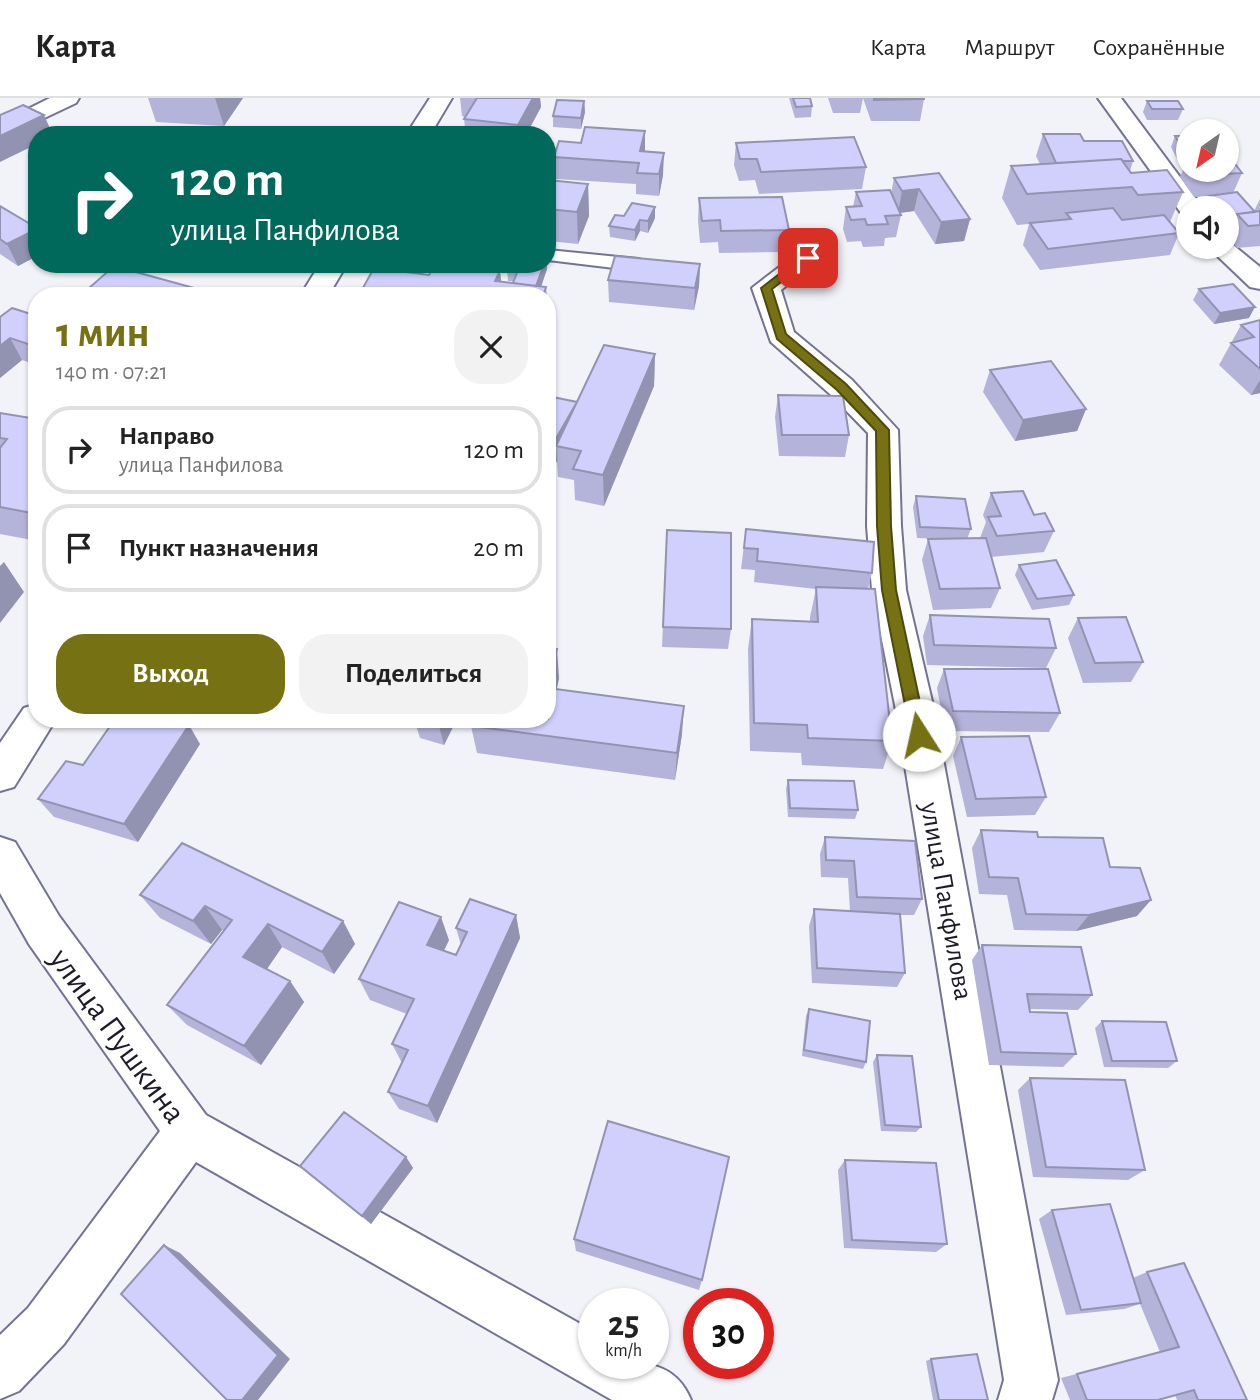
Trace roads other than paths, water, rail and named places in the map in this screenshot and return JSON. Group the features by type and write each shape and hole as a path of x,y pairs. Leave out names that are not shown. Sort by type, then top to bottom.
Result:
{"street":[{"path":"0,132 68,98"},
{"path":"424,126 441,98"},
{"path":"1110,98 1181,196"},
{"name":"улица Панфилова","path":"808,258 766,288 781,336 841,387 883,430 884,526 889,590 917,724 1031,1380 1025,1400"},
{"path":"1235,259 1260,281"},
{"path":"0,775 31,728"},
{"name":"улица Пушкина","path":"0,855 44,930 189,1132 46,1326 0,1372"},
{"path":"189,1132 578,1352"},
{"path":"627,1379 664,1400"}],"lane":[{"path":"556,256 639,265"}]}
